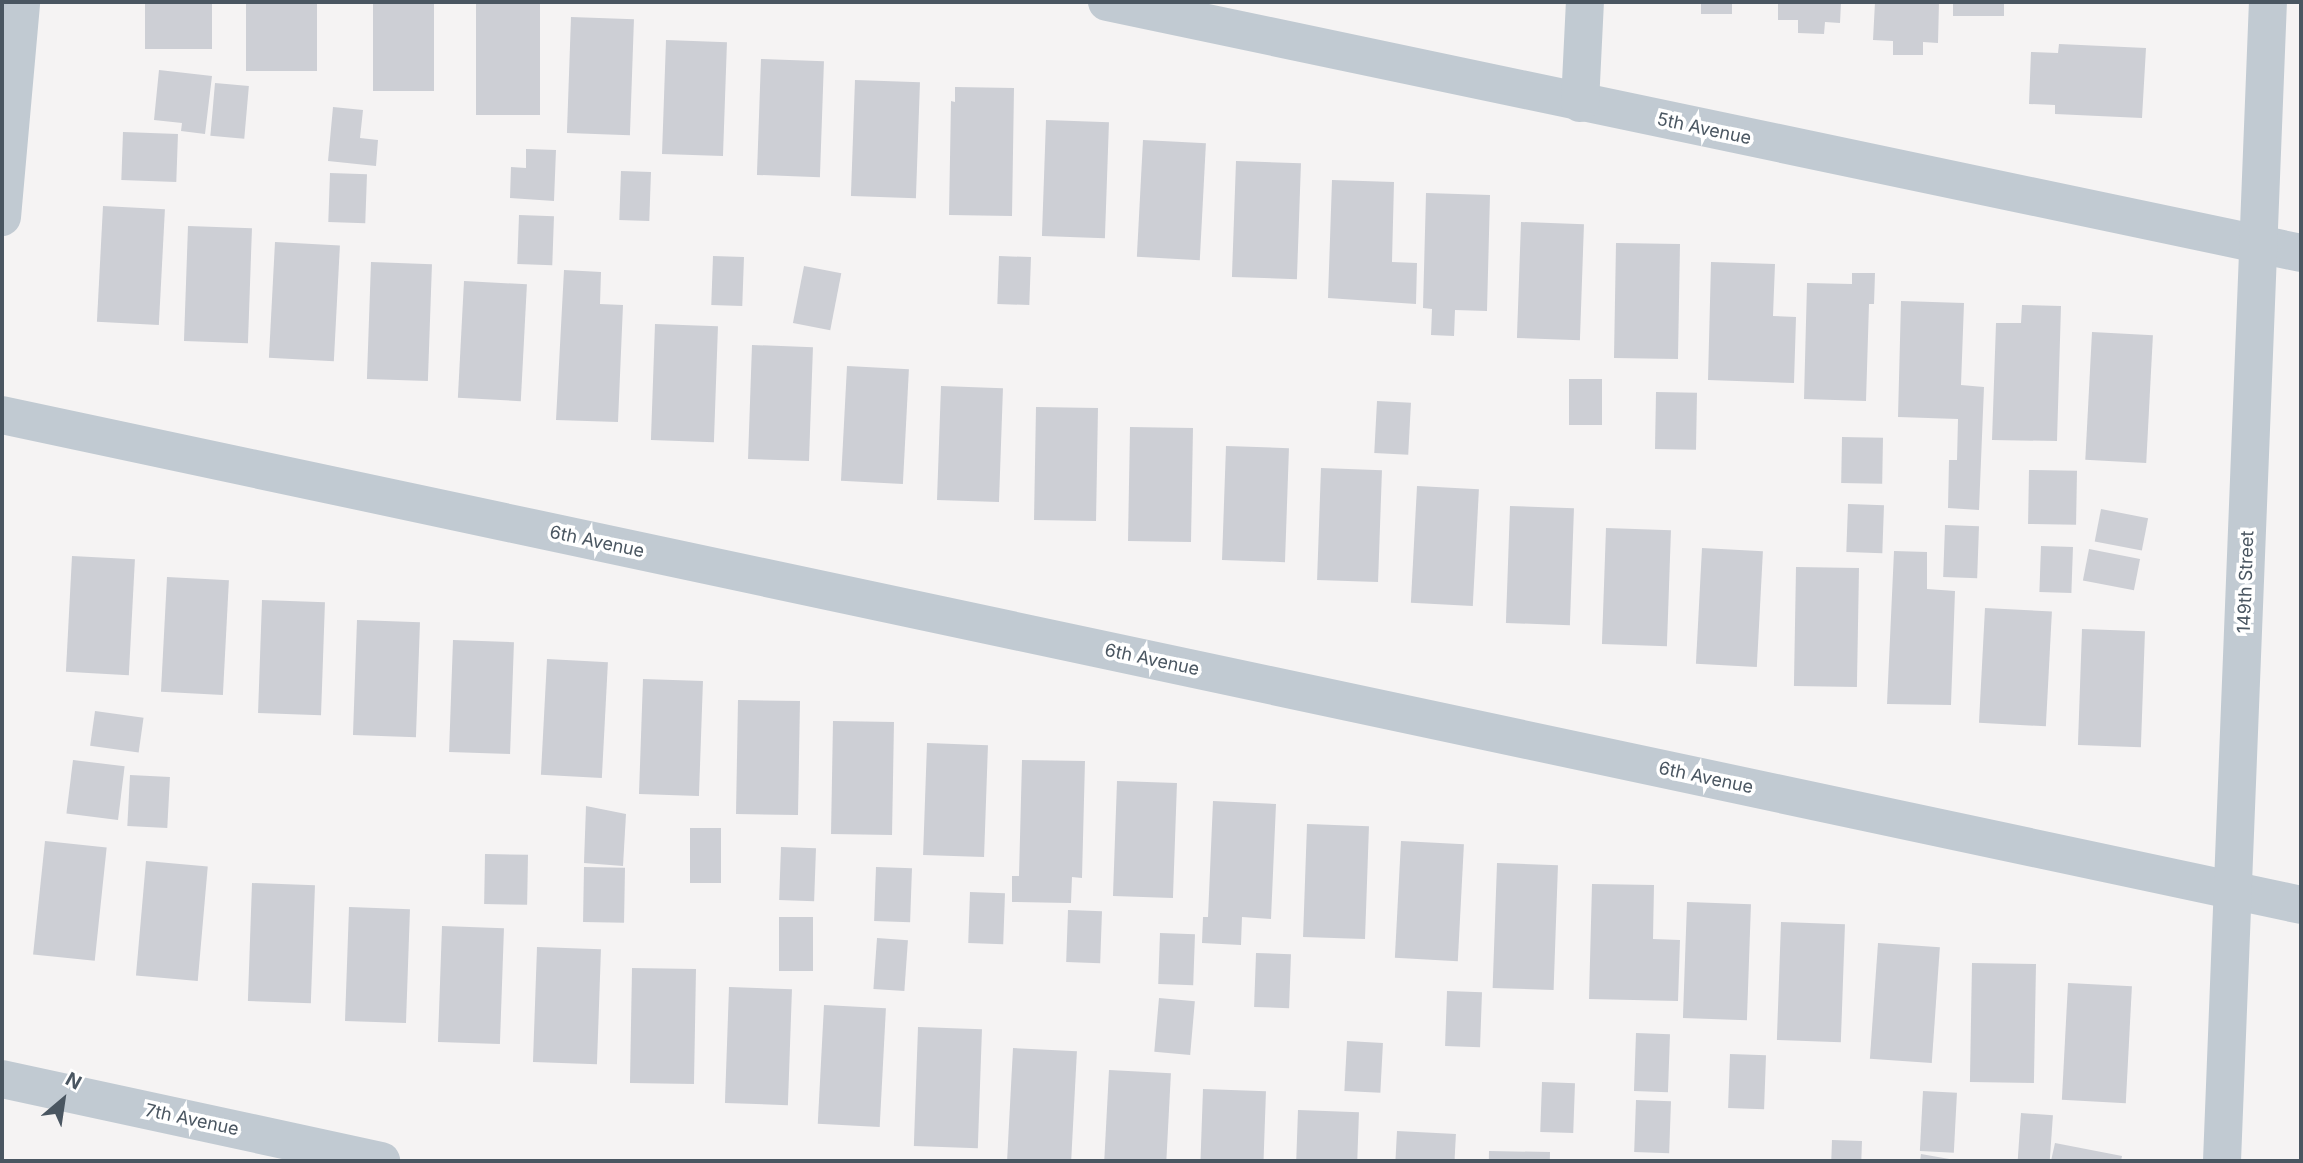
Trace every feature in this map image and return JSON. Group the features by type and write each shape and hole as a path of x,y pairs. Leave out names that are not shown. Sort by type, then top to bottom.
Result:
{"street":[{"path":"2,217 21,2"},
{"name":"5th Avenue","path":"1107,2 2301,253"},
{"path":"1580,103 1585,2"},
{"name":"149th Street","path":"2222,1161 2268,2"},
{"name":"6th Avenue","path":"2,415 2301,905"},
{"name":"7th Avenue","path":"2,1079 382,1161"}],"building":[{"path":"145,2 212,2 212,49 145,49"},
{"path":"246,2 317,2 317,71 246,71"},
{"path":"373,2 434,2 434,91 373,91"},
{"path":"476,2 540,2 540,115 476,115"},
{"path":"1701,2 1732,2 1732,14 1701,14"},
{"path":"1778,2 1841,2 1840,23 1825,22 1824,34 1798,33 1798,20 1778,20"},
{"path":"1875,2 1939,2 1938,43 1923,42 1923,55 1893,55 1893,41 1873,40"},
{"path":"1953,2 2004,2 2004,16 1953,16"},
{"path":"571,17 634,19 630,135 567,133"},
{"path":"666,40 727,42 723,156 662,154"},
{"path":"2059,44 2146,48 2142,118 2055,114 2055,105 2029,104 2031,52 2058,53"},
{"path":"761,59 824,61 820,177 757,175"},
{"path":"159,70 212,76 205,134 181,131 182,123 154,120"},
{"path":"855,80 920,82 916,198 851,196"},
{"path":"215,83 249,86 244,139 210,136"},
{"path":"955,87 1014,88 1012,216 949,215 951,101 955,102"},
{"path":"333,107 363,110 360,138 378,140 376,166 328,161"},
{"path":"1046,120 1109,122 1105,238 1042,236"},
{"path":"123,132 178,134 176,182 121,180"},
{"path":"1143,140 1206,143 1200,260 1137,257"},
{"path":"526,149 556,150 554,201 510,198 511,167 526,168"},
{"path":"1236,161 1301,163 1297,279 1232,277"},
{"path":"621,171 651,172 649,221 619,220"},
{"path":"330,173 367,174 365,223 328,222"},
{"path":"1332,180 1394,182 1392,262 1417,263 1416,304 1328,298"},
{"path":"1426,193 1490,195 1487,311 1455,310 1454,336 1431,335 1432,309 1423,308"},
{"path":"103,206 165,209 159,325 97,322"},
{"path":"519,215 554,216 552,265 517,264"},
{"path":"1521,222 1584,224 1580,340 1517,338"},
{"path":"188,226 252,228 248,343 184,341"},
{"path":"275,242 340,245 334,361 269,358"},
{"path":"1616,243 1680,244 1678,359 1614,358"},
{"path":"713,256 744,257 742,306 711,305"},
{"path":"999,256 1031,257 1029,305 997,304"},
{"path":"371,262 432,264 428,381 367,379"},
{"path":"1711,262 1775,264 1773,316 1796,317 1794,383 1708,380"},
{"path":"804,266 841,273 830,330 793,323"},
{"path":"564,270 601,272 600,304 623,305 618,422 556,420"},
{"path":"1852,273 1875,273 1874,304 1869,304 1866,401 1804,399 1807,283 1852,284"},
{"path":"464,281 527,284 521,401 458,398"},
{"path":"1901,301 1964,303 1961,385 1984,387 1979,510 1948,508 1949,460 1957,460 1958,419 1898,417"},
{"path":"2022,305 2061,306 2057,441 1992,440 1996,323 2021,323"},
{"path":"655,324 718,326 714,442 651,440"},
{"path":"2092,332 2153,335 2146,463 2085,460"},
{"path":"752,345 813,347 809,461 748,459"},
{"path":"847,366 909,369 903,484 841,481"},
{"path":"1569,379 1602,379 1602,425 1569,425"},
{"path":"941,386 1003,388 999,502 937,500"},
{"path":"1656,392 1697,393 1696,450 1655,449"},
{"path":"1377,401 1411,403 1408,455 1374,453"},
{"path":"1036,407 1098,408 1096,521 1034,520"},
{"path":"1130,427 1193,428 1191,542 1128,541"},
{"path":"1842,437 1883,438 1882,484 1841,483"},
{"path":"1226,446 1289,448 1285,562 1222,560"},
{"path":"1321,468 1382,470 1378,582 1317,580"},
{"path":"2029,470 2077,471 2076,525 2028,524"},
{"path":"1417,486 1479,489 1473,606 1411,603"},
{"path":"1848,504 1884,505 1882,553 1846,552"},
{"path":"1510,506 1574,508 1570,625 1506,623"},
{"path":"2101,509 2148,518 2142,551 2095,541"},
{"path":"1945,525 1979,526 1977,578 1943,577"},
{"path":"1606,528 1671,530 1667,646 1602,644"},
{"path":"2041,546 2073,547 2071,593 2039,592"},
{"path":"1702,548 1763,551 1757,667 1696,664"},
{"path":"2089,549 2140,559 2134,590 2083,580"},
{"path":"1894,551 1927,552 1927,589 1955,591 1951,705 1887,704"},
{"path":"72,556 135,559 129,675 66,672"},
{"path":"1796,567 1859,568 1857,687 1794,686"},
{"path":"167,577 229,580 223,695 161,692"},
{"path":"262,600 325,602 321,715 258,713"},
{"path":"1985,608 2052,612 2046,726 1979,723"},
{"path":"357,620 420,622 416,737 353,735"},
{"path":"2082,629 2145,631 2141,747 2078,745"},
{"path":"453,640 514,642 510,754 449,752"},
{"path":"547,659 608,662 602,778 541,775"},
{"path":"643,679 703,681 699,796 639,794"},
{"path":"738,700 800,701 798,815 736,814"},
{"path":"95,711 144,718 139,752 90,746"},
{"path":"833,721 894,722 892,835 831,834"},
{"path":"927,743 988,745 984,857 923,855"},
{"path":"73,760 125,766 118,820 66,814"},
{"path":"1022,760 1085,761 1082,878 1072,877 1071,903 1012,902 1012,876 1019,876"},
{"path":"130,775 170,777 167,828 127,826"},
{"path":"1117,781 1177,783 1173,898 1113,896"},
{"path":"1213,801 1276,804 1271,919 1242,917 1241,945 1202,943 1203,917 1208,917"},
{"path":"586,806 626,814 623,866 584,863"},
{"path":"1307,824 1369,826 1365,939 1303,937"},
{"path":"690,828 721,828 721,883 690,883"},
{"path":"45,841 107,847 95,961 33,954"},
{"path":"1401,841 1464,844 1458,961 1395,958"},
{"path":"781,847 816,848 814,901 779,900"},
{"path":"485,854 528,855 527,905 484,904"},
{"path":"146,861 208,866 198,981 136,976"},
{"path":"1497,863 1558,865 1554,990 1493,988"},
{"path":"584,867 625,868 624,923 583,922"},
{"path":"876,867 912,868 910,922 874,921"},
{"path":"252,883 315,885 311,1003 248,1001"},
{"path":"1592,884 1654,885 1653,939 1680,940 1678,1001 1589,999"},
{"path":"970,892 1005,893 1003,944 968,943"},
{"path":"1687,902 1751,904 1747,1020 1683,1018"},
{"path":"349,907 410,909 406,1023 345,1021"},
{"path":"1068,910 1102,911 1100,963 1066,962"},
{"path":"779,917 813,917 813,971 779,971"},
{"path":"1781,922 1845,924 1841,1042 1777,1040"},
{"path":"442,926 504,928 500,1044 438,1042"},
{"path":"1160,933 1195,934 1193,985 1158,984"},
{"path":"877,938 908,940 904,991 873,989"},
{"path":"1878,943 1940,947 1932,1063 1870,1059"},
{"path":"537,947 601,949 597,1064 533,1062"},
{"path":"1256,953 1291,954 1289,1008 1254,1007"},
{"path":"1972,963 2036,964 2034,1083 1970,1082"},
{"path":"632,968 696,969 694,1084 630,1083"},
{"path":"2068,983 2132,986 2126,1103 2062,1100"},
{"path":"729,987 792,989 788,1105 725,1103"},
{"path":"1447,991 1482,992 1480,1047 1445,1046"},
{"path":"1159,998 1195,1001 1190,1055 1154,1052"},
{"path":"824,1005 886,1008 880,1127 818,1124"},
{"path":"918,1027 982,1029 978,1148 914,1146"},
{"path":"1636,1033 1670,1034 1668,1092 1634,1091"},
{"path":"1347,1041 1383,1043 1380,1093 1344,1091"},
{"path":"1013,1048 1077,1051 1071,1161 1007,1161"},
{"path":"1730,1054 1766,1055 1764,1109 1728,1108"},
{"path":"1109,1070 1171,1073 1166,1161 1104,1161"},
{"path":"1542,1082 1575,1083 1573,1133 1540,1132"},
{"path":"1203,1089 1266,1091 1264,1161 1200,1161"},
{"path":"1923,1091 1957,1093 1954,1153 1920,1151"},
{"path":"1636,1100 1671,1101 1669,1153 1634,1152"},
{"path":"1298,1110 1359,1112 1357,1161 1296,1161"},
{"path":"2021,1113 2053,1115 2050,1161 2018,1161"},
{"path":"1397,1131 1456,1134 1455,1161 1395,1161"},
{"path":"1832,1140 1862,1141 1861,1161 1831,1161"},
{"path":"2055,1143 2122,1156 2121,1161 2051,1161"},
{"path":"1489,1151 1550,1152 1550,1161 1489,1161"},
{"path":"1921,1154 1955,1160 1955,1161 1920,1161"}]}
